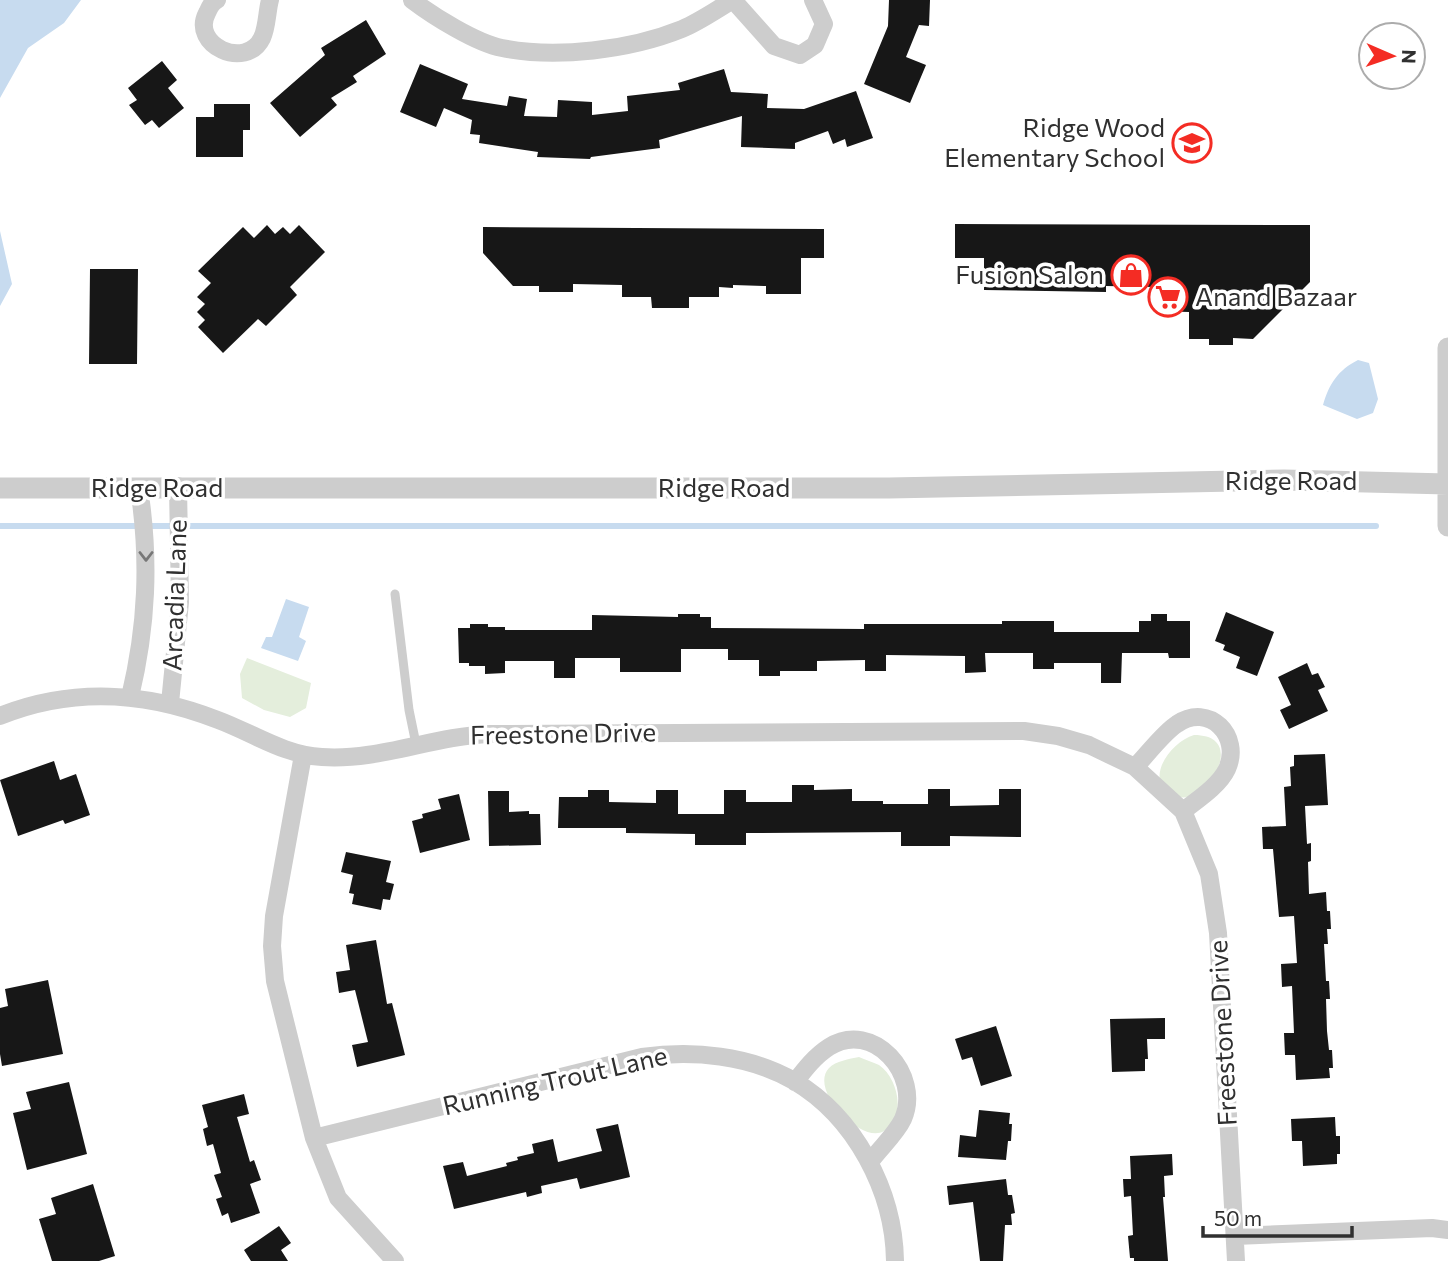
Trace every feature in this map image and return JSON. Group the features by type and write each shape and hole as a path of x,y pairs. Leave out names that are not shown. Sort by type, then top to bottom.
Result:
{"street":[{"path":"217,0 213,2 203,20 206,36 213,45 228,53 239,54 251,50 262,38 270,0"},
{"path":"412,0 436,18 500,48 571,52 649,40 684,29 733,0 774,46 800,55 815,45 824,24 813,0"},
{"path":"1448,348 1448,526"},
{"name":"Ridge Road","path":"0,488 889,488 1284,480 1447,484"},
{"name":"Arcadia Lane","path":"170,703 180,602 178,486"},
{"name":"Arcadia Lane","path":"130,697 139,660 146,603 146,533 139,488"},
{"name":"Freestone Drive","path":"0,716 65,699 130,697 170,703 219,720 270,744 303,755 332,758 364,757 450,737 490,734 1024,731 1058,736 1089,745 1135,767 1184,811 1209,874 1218,933 1236,1261"},
{"path":"1135,767 1177,723 1207,718 1219,725 1230,743 1231,755 1226,772 1184,811"},
{"path":"303,755 276,902 272,946 275,981 314,1138 338,1198 395,1261"},
{"path":"795,1082 829,1046 843,1042 860,1041 877,1045 894,1060 906,1081 906,1106 902,1120 870,1161"},
{"name":"Running Trout Lane","path":"314,1138 642,1057 695,1054 740,1061 795,1082 817,1098 852,1134 870,1161 885,1199 892,1229 895,1261"},
{"path":"1235,1236 1432,1228 1448,1230"}],"lane":[{"path":"395,594 409,710 416,744"}],"green space":[{"path":"247,658 311,683 306,708 290,717 264,710 242,698 240,674"},
{"path":"1194,735 1210,738 1219,746 1221,756 1218,769 1201,790 1190,796 1179,797 1167,791 1161,784 1162,764 1175,746"},
{"path":"859,1057 879,1065 886,1071 895,1088 898,1107 896,1116 884,1131 874,1133 851,1123 831,1101 826,1089 824,1078 829,1068 839,1062"}],"water":[{"path":"0,0 81,0 64,23 28,48 0,98"},
{"path":"0,231 12,284 0,306"},
{"path":"1358,360 1369,363 1378,399 1373,413 1357,419 1323,405 1335,378"},
{"path":"286,599 309,607 299,637 306,641 298,661 261,648 266,637 272,637"}],"building":[{"path":"889,0 930,0 929,26 919,25 906,57 926,65 910,103 864,84 888,26"},
{"path":"366,20 386,54 353,76 357,82 331,98 337,105 300,137 270,103 325,55 321,48"},
{"path":"162,61 177,80 168,88 184,108 159,128 152,120 145,125 129,105 137,100 128,88"},
{"path":"420,64 468,84 462,99 507,106 509,96 527,99 524,116 557,117 558,100 592,102 592,115 628,111 627,96 680,90 678,83 724,69 731,92 768,94 767,108 804,109 856,91 873,138 847,147 845,139 833,144 828,131 795,143 795,149 741,147 742,116 659,140 660,148 590,159 537,157 538,152 479,143 480,135 470,134 472,120 444,108 436,127 400,112"},
{"path":"214,104 250,104 250,130 243,130 243,157 196,157 196,117 214,117"},
{"path":"955,224 1310,225 1310,282 1253,339 1233,338 1233,345 1209,345 1209,339 1189,339 1189,312 1154,311 1154,287 1106,286 1106,292 984,290 984,258 955,258"},
{"path":"267,225 275,234 283,227 290,234 299,225 325,252 290,287 297,295 266,326 258,319 223,353 198,327 205,320 197,312 205,304 197,297 211,283 198,271 243,227 254,238"},
{"path":"483,227 824,229 824,258 801,258 801,294 766,294 766,286 733,285 733,288 719,287 719,297 689,297 689,308 652,308 651,297 622,297 622,285 573,284 573,292 539,292 539,286 513,286 483,253"},
{"path":"90,269 138,269 137,364 89,364"},
{"path":"1226,612 1274,632 1257,676 1236,668 1240,657 1223,650 1225,645 1215,641"},
{"path":"678,614 711,617 711,628 864,629 864,624 1002,624 1002,621 1054,621 1054,632 1139,632 1139,621 1151,621 1151,614 1167,614 1167,621 1190,621 1190,658 1169,658 1168,653 1122,653 1121,683 1101,683 1101,663 1054,663 1054,669 1033,669 1033,653 985,653 986,672 965,673 965,656 886,655 886,671 865,671 865,660 817,661 817,671 780,671 780,676 759,676 759,660 728,660 728,649 681,649 681,672 620,672 620,658 575,658 575,678 554,678 554,661 505,661 505,673 485,674 485,666 459,663 458,628 470,628 470,624 488,624 488,627 505,627 505,630 592,630 592,615 678,617"},
{"path":"1307,663 1312,675 1318,673 1325,687 1318,690 1328,711 1289,729 1280,710 1291,705 1278,677"},
{"path":"1325,754 1328,805 1305,806 1307,844 1311,843 1311,861 1308,862 1309,894 1326,892 1327,911 1330,911 1331,929 1327,929 1328,944 1324,944 1330,999 1326,999 1327,1031 1333,1068 1329,1068 1330,1078 1296,1080 1295,1055 1285,1055 1284,1033 1294,1033 1292,986 1282,987 1281,964 1297,963 1294,916 1279,917 1273,849 1263,849 1262,827 1286,826 1284,787 1291,786 1290,767 1294,766 1294,755"},
{"path":"54,761 60,780 76,774 90,815 65,824 63,820 18,836 0,780"},
{"path":"792,785 814,785 814,790 852,789 852,801 883,801 883,804 928,804 928,789 950,789 950,806 999,805 999,789 1021,789 1021,837 950,836 950,846 901,846 901,832 746,833 746,845 695,845 695,834 626,833 626,828 558,828 559,797 588,797 588,790 609,790 609,802 656,803 656,790 678,790 678,814 724,814 724,790 746,790 746,802 792,802"},
{"path":"488,791 509,791 509,812 529,811 529,814 540,814 541,845 489,846"},
{"path":"459,794 470,840 420,853 412,821 423,818 422,814 441,809 438,799"},
{"path":"346,852 391,861 386,882 394,884 390,900 383,899 381,910 352,904 354,894 349,893 353,875 341,872"},
{"path":"376,940 387,1004 392,1003 405,1055 357,1067 352,1045 368,1042 355,990 339,993 336,972 350,970 346,945"},
{"path":"48,980 63,1054 2,1066 0,1008 8,1006 5,989"},
{"path":"1165,1018 1165,1039 1147,1039 1148,1059 1145,1059 1145,1071 1112,1072 1110,1019"},
{"path":"996,1026 1012,1076 981,1086 972,1057 962,1060 955,1039"},
{"path":"69,1082 87,1154 27,1170 13,1113 31,1109 26,1092"},
{"path":"244,1094 249,1114 237,1117 250,1162 254,1160 261,1180 250,1184 260,1213 231,1223 228,1213 222,1216 216,1199 222,1197 214,1175 221,1173 213,1144 207,1146 203,1129 208,1127 202,1105"},
{"path":"979,1110 1010,1113 1011,1141 1008,1141 1006,1160 958,1157 960,1135 976,1137"},
{"path":"1335,1117 1336,1136 1340,1136 1337,1164 1303,1166 1302,1141 1292,1141 1291,1119"},
{"path":"618,1124 630,1177 580,1189 577,1178 541,1186 542,1193 527,1197 526,1192 454,1209 443,1166 463,1162 467,1176 507,1166 506,1163 518,1160 517,1157 534,1153 532,1144 553,1139 558,1162 602,1151 596,1129"},
{"path":"1172,1154 1173,1175 1164,1176 1163,1197 1168,1261 1134,1261 1134,1258 1130,1258 1128,1236 1133,1235 1131,1196 1124,1197 1123,1179 1131,1179 1130,1156"},
{"path":"1006,1179 1008,1195 1012,1195 1015,1213 1011,1214 1012,1225 1005,1225 1003,1261 980,1261 973,1202 949,1205 947,1186"},
{"path":"93,1184 115,1256 99,1261 52,1261 39,1219 56,1214 51,1198"},
{"path":"279,1226 291,1243 281,1250 288,1261 251,1261 244,1250"}],"waterway":[{"path":"0,526 1376,526"}],"place":[{"name":"Ridge Wood Elementary School","path":"1192,143"},
{"name":"Fusion Salon","path":"1131,275"},
{"name":"Anand Bazaar","path":"1168,297"}]}
